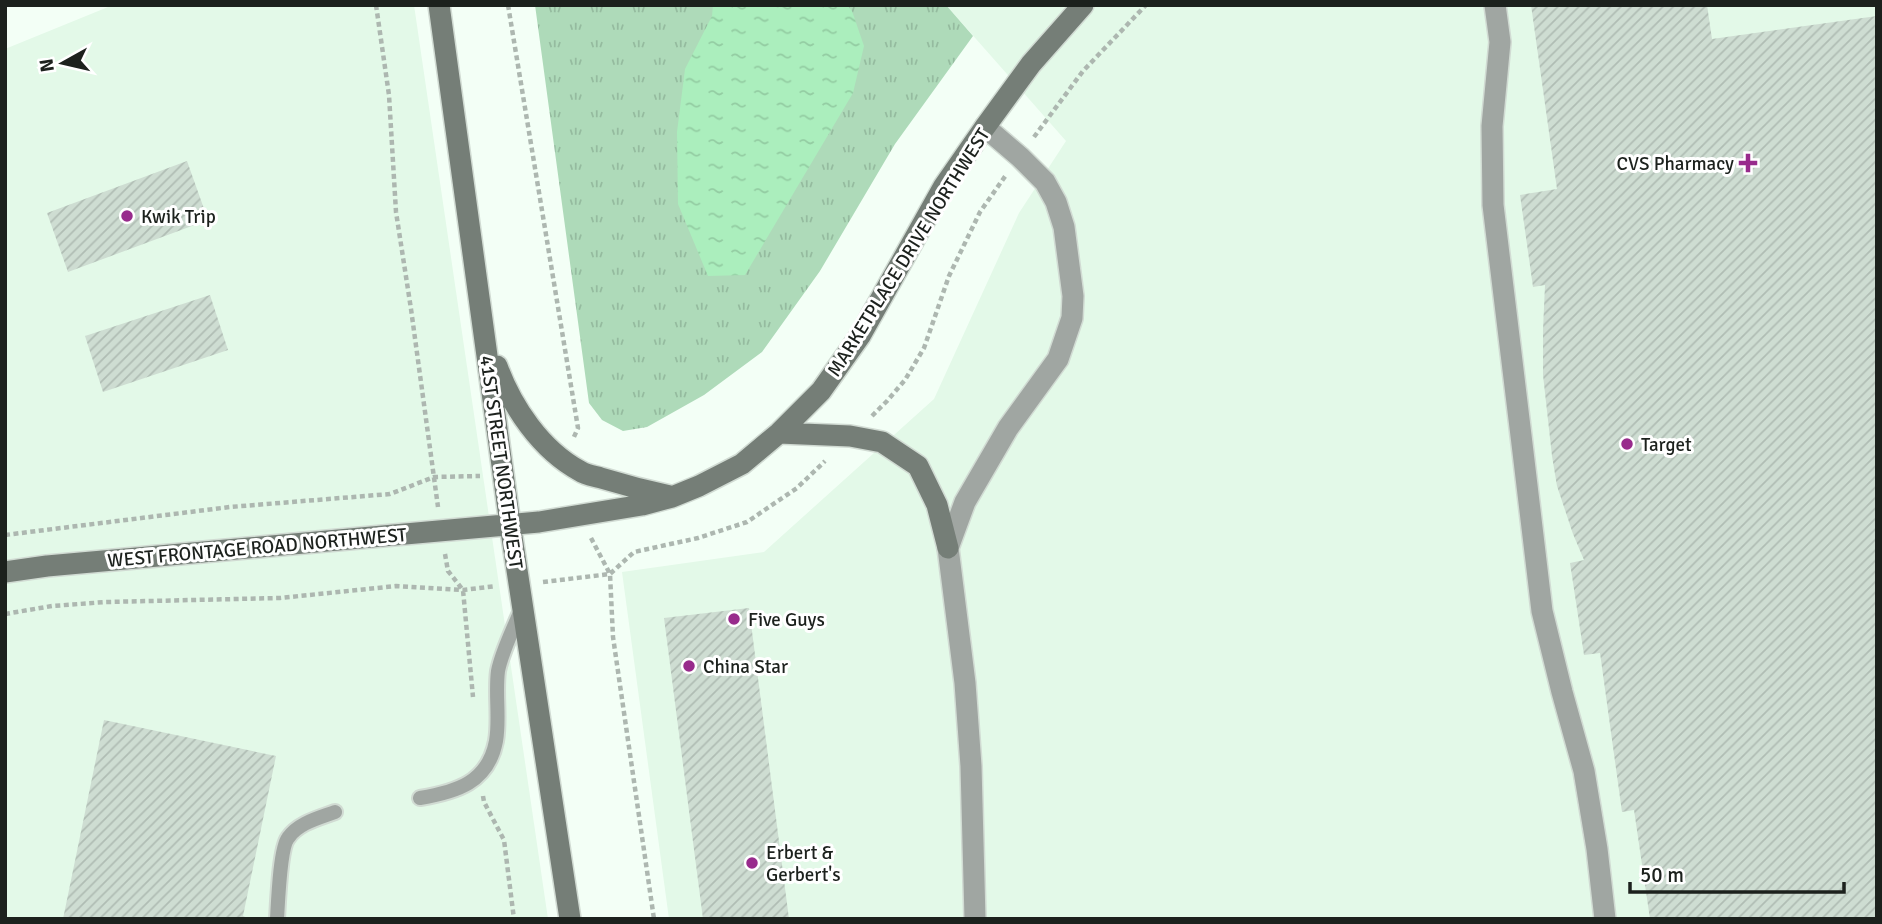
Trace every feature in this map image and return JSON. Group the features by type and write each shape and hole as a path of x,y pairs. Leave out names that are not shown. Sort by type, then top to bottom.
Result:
{"street":[{"name":"41ST STREET NORTHWEST","path":"439,5 510,524 570,919"},
{"name":"MARKETPLACE DRIVE NORTHWEST","path":"510,524 539,522 642,505 672,497 742,464 779,433 821,391 860,336 944,187 1031,64 1083,5"},
{"path":"1495,5 1500,41 1492,126 1493,205 1503,289 1542,611 1584,771 1605,919"},
{"path":"948,548 965,502 1008,428 1058,359 1072,318 1073,296 1064,227 1056,202 1045,182 985,127"},
{"path":"482,321 506,388 534,431 551,449 582,472 672,497"},
{"path":"779,433 850,436 882,442 918,466 937,505 948,548 965,683 971,766 975,919"},
{"name":"WEST FRONTAGE ROAD NORTHWEST","path":"5,572 510,524"}],"lane":[{"path":"420,798 463,787 480,775 489,760 495,743 499,668 522,606"},
{"path":"277,919 286,839 302,825 335,812"}],"path":[{"path":"5,535 230,507 390,494 434,477 396,212 388,94 376,5"},
{"path":"508,5 578,428"},
{"path":"654,919 613,637 610,575 634,552 747,522 797,488 887,401 905,380 924,348 949,276 980,212 1083,71 1146,5"},
{"path":"5,614 52,606 106,602 280,598 396,586 463,590"}],"shaded area":[{"path":"113,5 414,5 548,919 5,919 5,49"},
{"path":"946,5 1877,5 1877,919 669,919 622,572 764,552 934,399 1019,213 1066,141"}],"green space":[{"path":"535,5 946,5 973,36 895,144 820,271 762,352 704,395 647,427 623,431 602,420 589,403"}],"water":[{"path":"713,5 847,5 852,11 864,46 853,93 745,275 708,276 678,204 677,132 685,69 712,16"}],"building":[{"path":"1531,5 1707,5 1712,39 1877,16 1877,919 1650,919 1634,810 1622,812 1600,653 1584,655 1570,563 1584,560 1557,486 1552,456 1543,375 1545,285 1533,287 1520,195 1557,189"},
{"name":"Kwik Trip","path":"187,161 208,220 68,272 47,213"},
{"path":"210,295 228,350 103,392 85,336"},
{"path":"749,608 789,919 703,919 664,618"},
{"path":"104,720 276,756 243,916 250,919 63,919"}],"place":[{"name":"CVS Pharmacy","path":"1748,163"},
{"name":"Kwik Trip","path":"127,216"},
{"name":"Target","path":"1627,444"},
{"name":"Five Guys","path":"734,619"},
{"name":"China Star","path":"689,666"},
{"name":"Erbert & Gerbert's","path":"752,863"}]}
